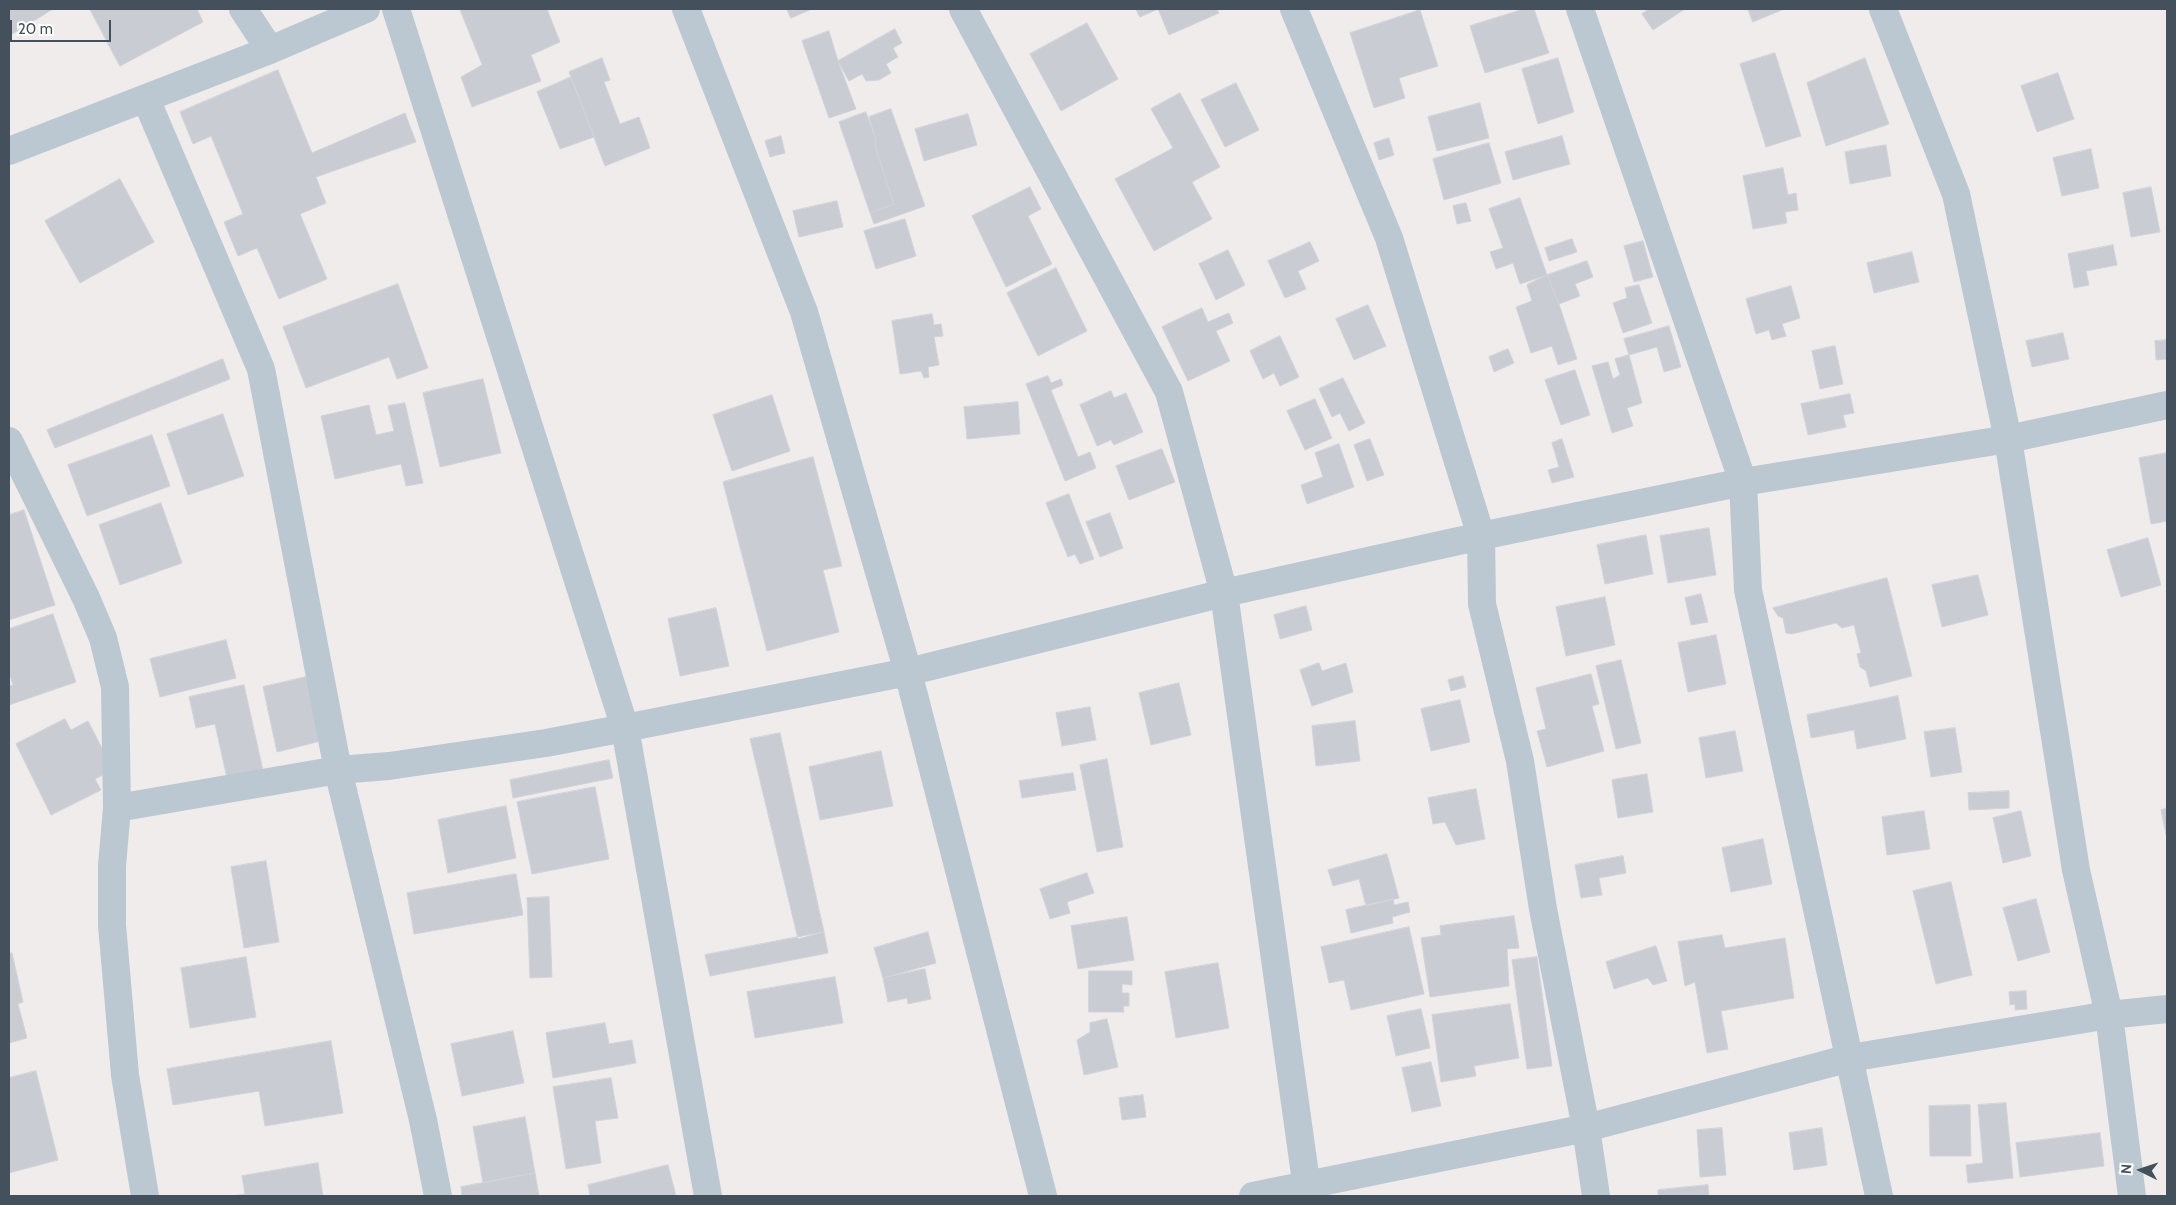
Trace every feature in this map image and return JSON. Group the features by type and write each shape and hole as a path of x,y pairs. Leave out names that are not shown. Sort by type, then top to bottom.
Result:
{"street":[{"path":"243,9 270,50"},
{"path":"9,151 270,50 366,9"},
{"path":"396,9 625,728 708,1196"},
{"path":"686,9 804,312 908,672 1043,1196"},
{"path":"963,9 1169,392 1224,593 1307,1191"},
{"path":"1294,9 1389,238 1480,536 1482,604 1520,761 1543,909 1586,1128 1596,1196"},
{"path":"1580,9 1743,482 1748,590 1879,1196"},
{"path":"1883,9 1956,194 2008,439 2076,870 2109,1015 2132,1196"},
{"path":"146,99 261,368 338,770 423,1120 438,1196"},
{"path":"117,808 338,770 389,766 546,743 625,728 908,672 1224,593 1480,536 1743,482 2008,439 2167,405"},
{"path":"9,441 86,598 103,638 115,687 117,808 112,866 112,925 125,1075 145,1196"},
{"path":"1252,1196 1307,1191 1586,1128 1850,1058 2109,1015 2167,1009"}],"building":[{"path":"9,9 53,9 9,36"},
{"path":"90,9 197,9 203,22 120,66"},
{"path":"460,9 547,9 560,42 531,55 541,81 472,107 461,77 482,65"},
{"path":"787,9 812,9 791,18"},
{"path":"1136,9 1158,9 1140,17"},
{"path":"1158,9 1217,9 1219,13 1169,35"},
{"path":"1524,9 1534,9 1549,53 1485,73 1470,26"},
{"path":"1649,9 1685,9 1653,30 1642,14"},
{"path":"1748,9 1784,9 1753,22"},
{"path":"1420,10 1438,66 1399,78 1405,98 1374,108 1350,33"},
{"path":"1087,23 1118,79 1061,111 1030,54"},
{"path":"895,29 902,43 893,48 898,57 886,64 891,73 879,80 866,81 862,74 849,81 838,61"},
{"path":"829,31 856,109 829,118 802,41"},
{"path":"1775,53 1801,136 1766,147 1740,64"},
{"path":"602,58 610,80 604,82 620,124 639,117 650,148 605,166 569,72"},
{"path":"1558,58 1574,112 1538,124 1522,69"},
{"path":"1865,58 1889,124 1826,146 1807,83"},
{"path":"278,70 312,153 405,113 416,142 316,177 326,203 300,214 327,279 279,299 257,248 238,256 224,222 243,214 211,136 193,144 180,112"},
{"path":"2058,73 2074,119 2037,132 2021,86"},
{"path":"571,77 594,137 560,149 537,92"},
{"path":"1236,83 1259,130 1225,147 1201,100"},
{"path":"1180,93 1220,167 1192,182 1212,219 1154,251 1115,179 1173,148 1151,109"},
{"path":"1480,103 1489,138 1437,151 1428,117"},
{"path":"891,109 925,206 874,224 870,213 894,204 875,146 876,140 869,117"},
{"path":"866,112 894,204 870,213 839,122"},
{"path":"968,114 977,145 924,161 915,129"},
{"path":"781,136 785,153 770,157 765,141"},
{"path":"1562,136 1570,164 1513,180 1505,152"},
{"path":"1389,138 1394,155 1379,160 1374,143"},
{"path":"1489,143 1501,183 1444,200 1433,159"},
{"path":"1886,145 1891,176 1850,184 1845,152"},
{"path":"2091,149 2099,188 2062,196 2053,158"},
{"path":"1783,168 1788,195 1796,193 1798,210 1785,212 1787,223 1753,229 1743,176"},
{"path":"120,179 154,242 80,283 45,221"},
{"path":"1030,187 1041,209 1028,216 1052,264 1006,287 972,216"},
{"path":"2151,187 2160,232 2131,237 2123,193"},
{"path":"1520,198 1547,275 1520,284 1513,263 1496,269 1490,252 1503,248 1489,209"},
{"path":"837,201 843,227 799,237 793,211"},
{"path":"1466,203 1471,221 1457,224 1453,206"},
{"path":"905,219 916,256 876,269 864,231"},
{"path":"1572,239 1577,252 1549,261 1545,248"},
{"path":"1643,241 1653,277 1634,282 1624,246"},
{"path":"1310,242 1319,261 1298,271 1306,289 1285,298 1268,261"},
{"path":"2113,245 2117,265 2086,271 2089,285 2074,288 2068,254"},
{"path":"1228,250 1245,285 1216,300 1199,264"},
{"path":"1912,252 1919,282 1874,293 1867,263"},
{"path":"1587,261 1593,277 1575,284 1580,296 1559,304 1547,275"},
{"path":"1056,268 1087,331 1038,356 1007,293"},
{"path":"1547,275 1559,304 1577,359 1558,365 1552,346 1531,353 1516,307 1532,301 1527,285"},
{"path":"398,284 428,368 397,379 389,357 306,388 283,327"},
{"path":"1639,285 1652,323 1623,333 1613,303 1627,298 1625,288"},
{"path":"1791,286 1800,318 1782,324 1786,336 1772,340 1769,330 1756,334 1746,299"},
{"path":"1368,305 1386,346 1354,360 1336,319"},
{"path":"1202,308 1208,322 1229,313 1233,323 1216,331 1230,361 1188,381 1162,327"},
{"path":"932,314 934,325 941,324 943,336 934,337 939,365 928,367 929,377 924,378 921,371 900,374 892,321"},
{"path":"1669,326 1681,367 1664,372 1657,347 1629,355 1624,339"},
{"path":"2063,333 2069,359 2032,367 2026,341"},
{"path":"1280,336 1299,377 1280,386 1274,373 1263,379 1250,351"},
{"path":"2167,340 2167,359 2156,360 2155,341"},
{"path":"1835,346 1843,384 1820,389 1812,351"},
{"path":"1508,349 1514,363 1494,372 1489,357"},
{"path":"1629,355 1642,403 1627,408 1633,426 1612,433 1592,366 1608,362 1613,379 1620,375 1615,359"},
{"path":"223,359 230,379 55,448 47,430"},
{"path":"1575,370 1590,415 1561,425 1545,380"},
{"path":"1048,376 1051,383 1061,379 1063,385 1051,390 1078,457 1090,452 1096,468 1065,481 1026,384"},
{"path":"1343,378 1365,423 1349,431 1340,413 1332,417 1319,389"},
{"path":"483,379 501,453 440,467 423,393"},
{"path":"1111,391 1114,398 1126,393 1143,432 1114,445 1111,440 1097,446 1080,405"},
{"path":"1850,394 1854,413 1843,415 1846,427 1808,435 1801,404"},
{"path":"772,395 790,451 732,471 713,415"},
{"path":"1315,399 1332,438 1305,450 1287,411"},
{"path":"1018,402 1020,434 967,439 964,407"},
{"path":"405,403 423,483 406,486 401,464 335,479 321,416 369,405 376,435 394,431 388,406"},
{"path":"223,414 244,476 188,495 167,434"},
{"path":"152,435 170,486 87,516 68,465"},
{"path":"1370,439 1384,475 1367,481 1354,445"},
{"path":"1562,439 1574,477 1552,483 1548,470 1559,467 1552,443"},
{"path":"1339,444 1354,487 1307,504 1301,485 1323,477 1315,453"},
{"path":"1162,449 1175,482 1129,500 1116,466"},
{"path":"2167,453 2167,521 2151,524 2139,458"},
{"path":"813,457 842,566 823,570 839,632 767,651 723,482"},
{"path":"1069,494 1094,559 1080,564 1075,554 1068,557 1046,503"},
{"path":"161,503 182,563 120,585 99,525"},
{"path":"24,510 55,605 9,620 9,515"},
{"path":"1110,513 1123,548 1100,557 1086,522"},
{"path":"1709,528 1716,575 1668,583 1660,536"},
{"path":"1646,535 1653,574 1605,584 1597,545"},
{"path":"2148,538 2161,585 2121,597 2107,550"},
{"path":"1978,575 1988,615 1942,627 1932,585"},
{"path":"1887,578 1912,676 1870,687 1866,671 1860,667 1857,654 1861,653 1854,625 1842,628 1836,623 1792,634 1786,633 1783,618 1778,616 1773,608"},
{"path":"1701,594 1708,622 1691,625 1685,598"},
{"path":"1605,597 1615,645 1566,656 1556,607"},
{"path":"1306,606 1312,630 1280,639 1274,615"},
{"path":"716,608 729,666 680,676 668,619"},
{"path":"53,614 76,682 9,705 9,686 13,685 9,672 9,629"},
{"path":"1716,635 1726,684 1688,692 1678,643"},
{"path":"226,640 236,678 160,697 150,659"},
{"path":"1621,660 1641,743 1616,749 1596,666"},
{"path":"1319,663 1322,671 1346,663 1353,692 1312,706 1300,670"},
{"path":"1591,674 1599,704 1592,706 1604,751 1547,767 1537,731 1546,729 1536,688"},
{"path":"310,676 325,740 277,752 263,687"},
{"path":"1463,676 1466,687 1451,691 1448,680"},
{"path":"1179,683 1191,735 1151,745 1139,693"},
{"path":"244,685 264,775 228,783 215,724 196,728 189,697"},
{"path":"1898,696 1906,739 1857,749 1854,730 1811,738 1807,715"},
{"path":"1460,700 1470,742 1431,751 1421,709"},
{"path":"1090,707 1096,740 1062,746 1056,713"},
{"path":"65,719 71,730 88,721 113,770 95,779 101,790 51,815 16,744"},
{"path":"1355,721 1360,761 1316,766 1312,726"},
{"path":"1955,728 1962,772 1931,777 1924,732"},
{"path":"1735,731 1743,771 1706,778 1699,738"},
{"path":"780,733 824,932 798,939 750,739"},
{"path":"881,751 893,806 820,820 809,767"},
{"path":"1107,759 1123,847 1097,852 1080,765"},
{"path":"609,760 613,778 513,798 510,780"},
{"path":"1073,773 1076,790 1022,798 1019,781"},
{"path":"1647,774 1653,812 1618,818 1612,780"},
{"path":"595,787 609,859 532,874 517,802"},
{"path":"1476,789 1485,839 1456,845 1445,822 1433,824 1428,798"},
{"path":"2009,791 2009,808 1969,810 1968,793"},
{"path":"506,806 516,858 448,873 438,820"},
{"path":"2167,808 2167,839 2161,810"},
{"path":"1924,811 1930,849 1887,855 1882,817"},
{"path":"2021,811 2031,856 2003,863 1993,818"},
{"path":"1763,839 1772,884 1731,892 1722,848"},
{"path":"1387,854 1399,898 1366,906 1359,879 1333,886 1328,870"},
{"path":"1623,856 1626,873 1599,878 1602,895 1581,898 1575,865"},
{"path":"266,861 279,942 244,948 231,867"},
{"path":"1087,873 1094,893 1067,902 1070,913 1050,919 1040,889"},
{"path":"516,874 523,915 414,934 407,893"},
{"path":"1951,882 1972,975 1936,984 1913,891"},
{"path":"549,897 552,977 530,978 527,898"},
{"path":"1393,899 1394,905 1408,902 1410,912 1392,917 1393,923 1351,933 1346,910"},
{"path":"2036,899 2050,952 2018,961 2003,908"},
{"path":"1514,916 1519,948 1507,949 1509,986 1430,997 1421,938 1441,935 1440,926"},
{"path":"1127,917 1134,960 1078,969 1071,926"},
{"path":"1409,927 1424,994 1351,1010 1344,980 1329,983 1321,947"},
{"path":"824,932 828,953 710,976 705,955"},
{"path":"928,932 936,963 883,978 874,948"},
{"path":"1722,935 1725,948 1785,938 1794,998 1721,1011 1728,1049 1707,1053 1695,982 1685,986 1678,942"},
{"path":"1656,946 1667,981 1653,985 1648,978 1614,989 1606,962"},
{"path":"12,953 23,1002 18,1004 27,1038 9,1043 9,954"},
{"path":"246,957 256,1017 190,1028 181,968"},
{"path":"1537,957 1552,1066 1527,1069 1512,960"},
{"path":"1218,963 1229,1028 1176,1038 1165,972"},
{"path":"925,969 931,999 908,1004 907,998 888,1002 883,978"},
{"path":"1089,971 1132,971 1132,985 1122,984 1122,993 1129,993 1129,1006 1123,1006 1124,1012 1089,1012"},
{"path":"835,977 843,1023 755,1038 747,992"},
{"path":"2026,991 2027,1009 2015,1010 2015,1004 2010,1005 2009,992"},
{"path":"1510,1004 1519,1058 1474,1066 1476,1076 1441,1082 1432,1015"},
{"path":"1421,1009 1430,1048 1396,1056 1387,1016"},
{"path":"1107,1019 1118,1067 1084,1075 1077,1040 1090,1032 1090,1023"},
{"path":"605,1023 609,1044 632,1040 636,1063 553,1078 546,1033"},
{"path":"513,1031 524,1083 462,1096 451,1044"},
{"path":"331,1041 343,1113 265,1126 259,1091 173,1105 167,1069"},
{"path":"1431,1062 1441,1106 1412,1112 1402,1068"},
{"path":"36,1071 58,1160 9,1173 9,1078"},
{"path":"611,1078 618,1118 595,1121 601,1163 566,1169 553,1087"},
{"path":"1143,1095 1146,1117 1122,1120 1119,1098"},
{"path":"2006,1103 2013,1178 1968,1183 1966,1165 1983,1163 1978,1105"},
{"path":"1970,1105 1971,1156 1930,1156 1929,1106"},
{"path":"525,1117 535,1173 483,1183 473,1127"},
{"path":"1722,1128 1726,1175 1700,1177 1697,1130"},
{"path":"1822,1128 1827,1165 1794,1170 1789,1133"},
{"path":"2100,1133 2104,1166 2020,1177 2016,1143"},
{"path":"318,1163 323,1196 232,1196 245,1194 242,1176"},
{"path":"668,1165 676,1196 590,1196 588,1185"},
{"path":"535,1173 539,1196 462,1196 461,1187"},
{"path":"1708,1185 1709,1196 1658,1196 1658,1190"}]}
